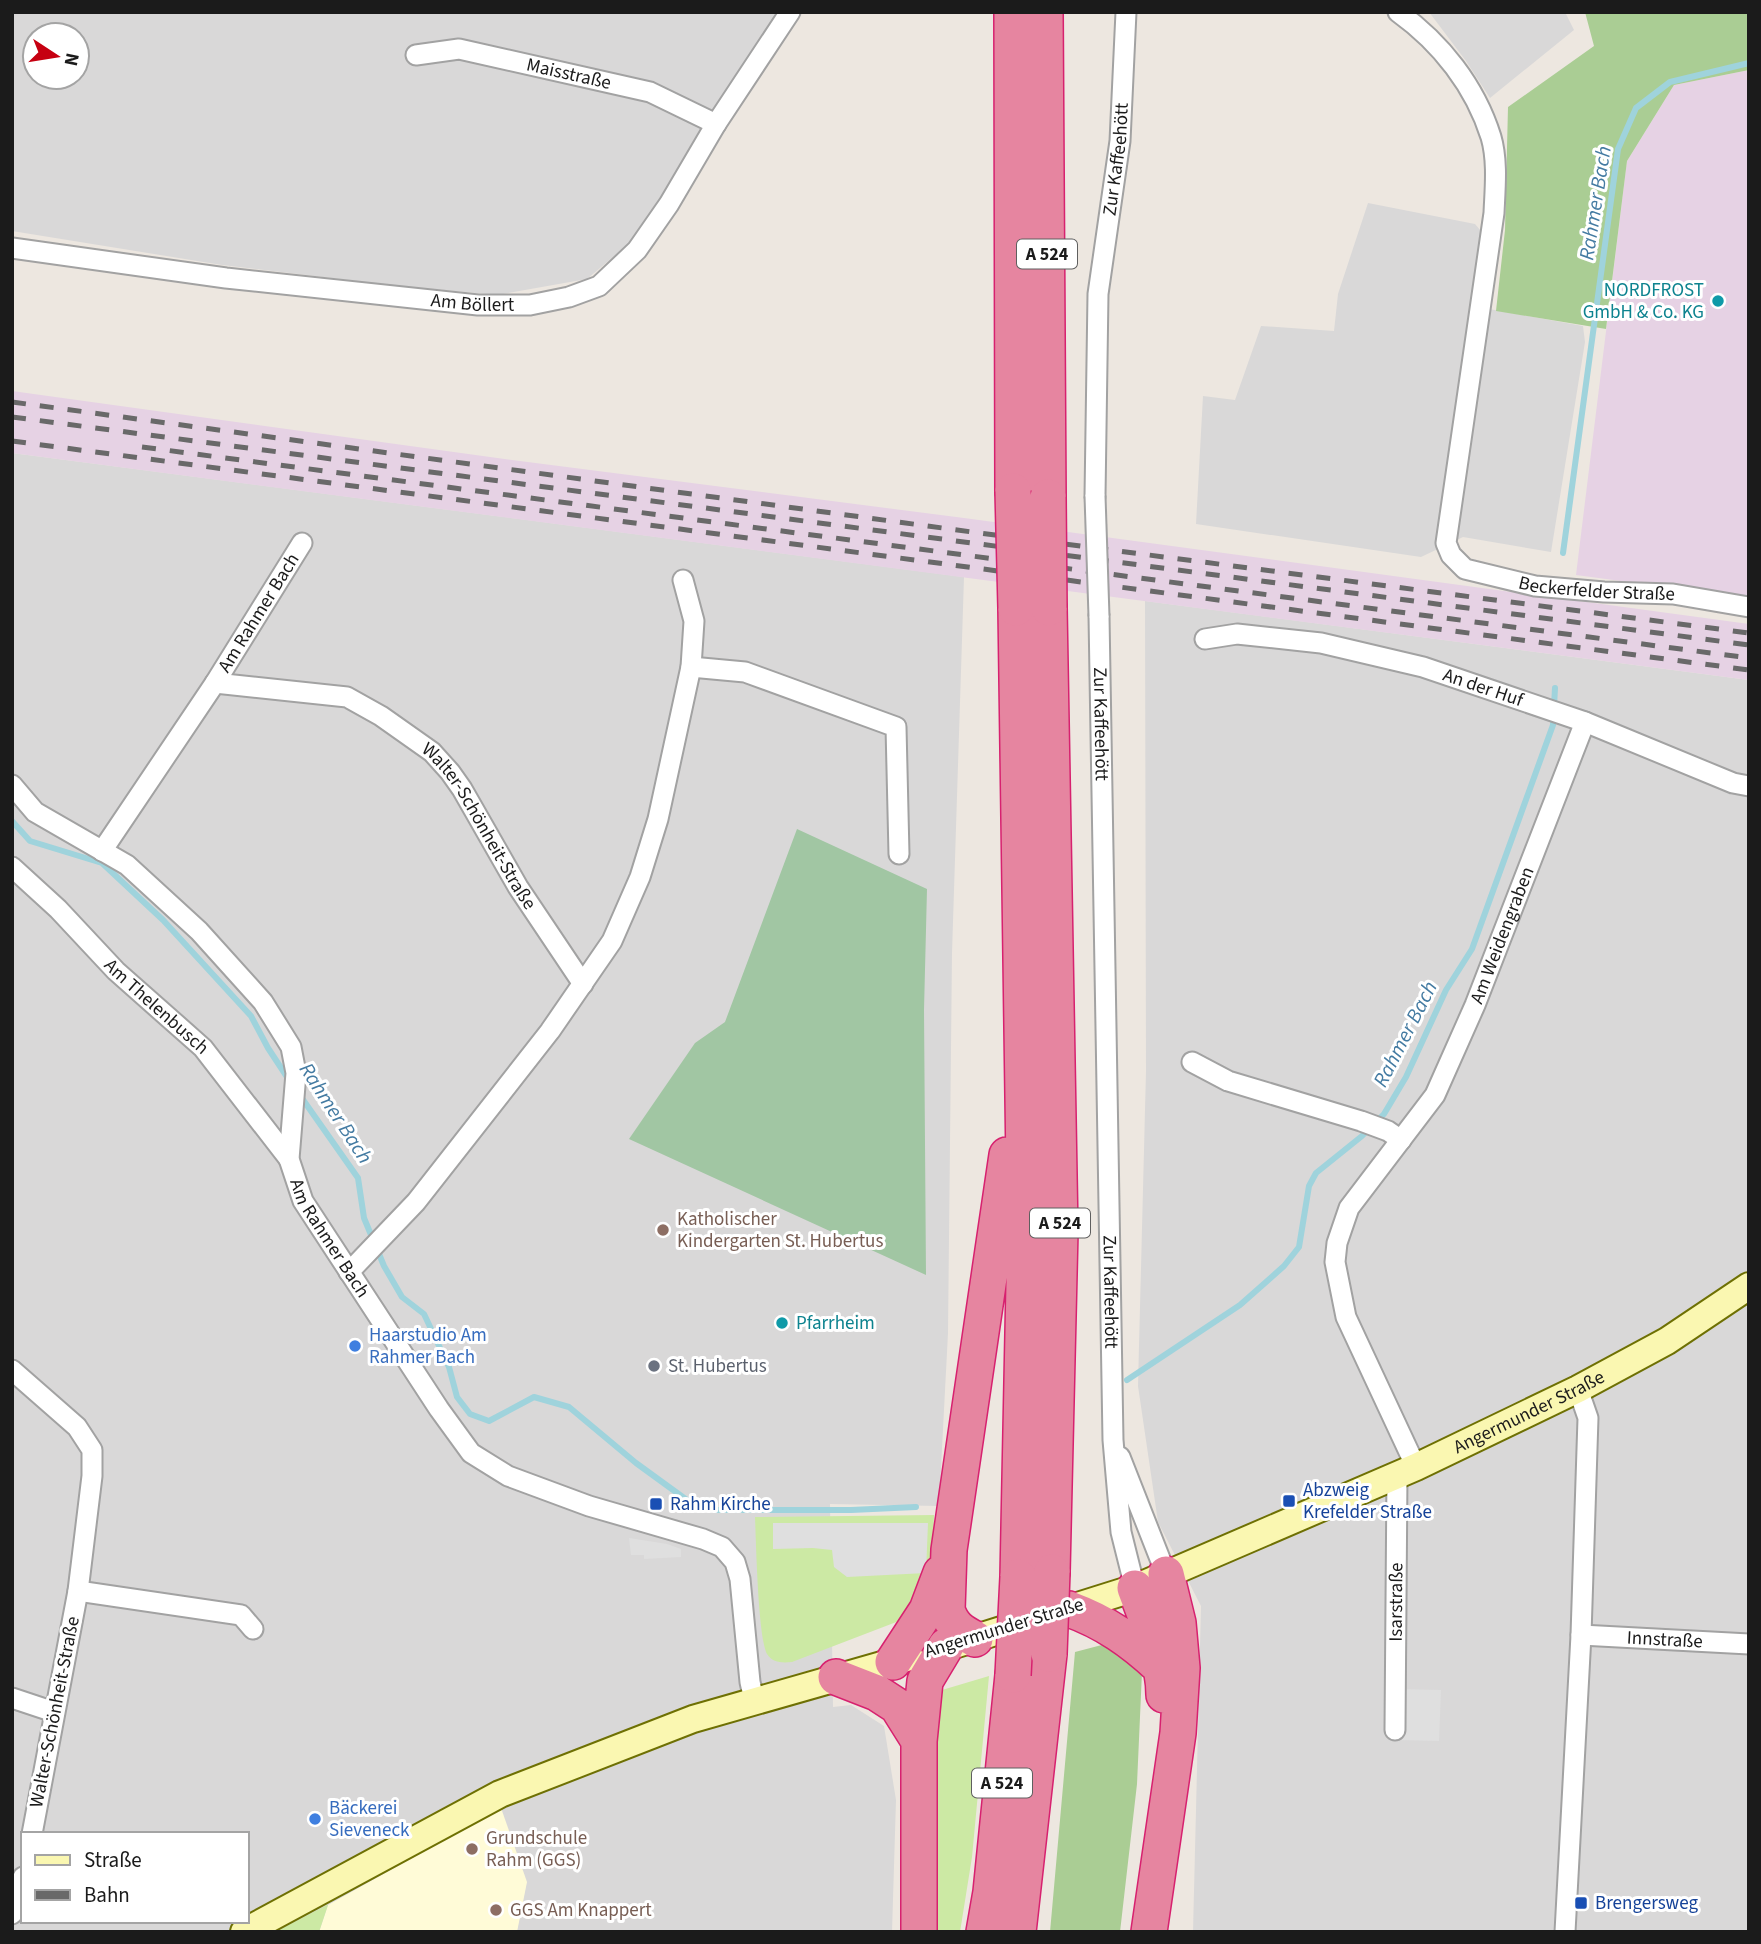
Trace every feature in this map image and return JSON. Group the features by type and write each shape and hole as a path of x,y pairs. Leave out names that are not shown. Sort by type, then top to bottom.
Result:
{"highway":[{"name":"A 524","path":"984,1932 991,1892 1013,1675 1035,1574 1060,1231 1032,608 1013,491 1012,12"},
{"name":"A 524","path":"1018,1932 1049,1654 1035,1574 1025,1236 1023,1051 1032,608 1048,496 1045,12"},
{"path":"919,1932 919,1741 925,1681 960,1643 947,1610 949,1550 1023,1051"},
{"path":"893,1662 928,1610 949,1550"},
{"path":"1134,1932 1164,1731 1164,1685 1150,1629 1150,1581"},
{"path":"1149,1932 1178,1733 1182,1668 1178,1623 1150,1581"},
{"path":"1069,1609 1095,1618 1117,1631 1160,1667"},
{"path":"836,1677 877,1693 897,1706 919,1741"}],"main road":[{"name":"Angermunder Straße","path":"244,1932 500,1794 693,1719 960,1643 1150,1581 1406,1470 1578,1389 1667,1341 1749,1286"}],"street":[{"name":"Am Böllert","path":"12,248 226,278 478,305 530,304 569,297 599,286 637,250 790,12"},
{"name":"Zur Kaffeehött","path":"1126,12 1120,141 1098,294 1096,496 1113,1440 1121,1532 1150,1581"},
{"name":"Beckerfelder Straße","path":"1398,12 1439,46 1470,88 1491,139 1495,173 1494,213 1446,542 1451,555 1465,569 1535,586 1673,594 1749,607"},
{"name":"Maisstraße","path":"416,55 459,49 637,89 650,92 716,124"},
{"name":"Am Rahmer Bach","path":"102,850 215,682 302,543"},
{"path":"355,1266 416,1202 550,1031 612,941 640,877 658,819 691,667 694,621 683,580"},
{"name":"An der Huf","path":"1205,639 1237,634 1321,643 1423,667 1576,719 1732,783 1749,786"},
{"path":"691,667 746,671 896,727 899,854"},
{"name":"Am Rahmer Bach","path":"215,682 347,697"},
{"name":"Walter-Schönheit-Straße","path":"347,697 408,734 432,752 450,772 518,887 583,984"},
{"name":"Am Weidengraben","path":"1406,1470 1346,1317 1335,1262 1337,1243 1349,1208 1394,1135 1436,1095 1475,1004 1576,719"},
{"name":"Am Rahmer Bach","path":"12,785 35,811 127,865 199,931 263,1002 291,1047 296,1073 289,1159 303,1201 355,1266 439,1409 471,1452 508,1476 589,1506 703,1539 722,1547 735,1562 740,1579 754,1700"},
{"name":"Am Thelenbusch","path":"12,867 58,909 116,971 203,1048 289,1159"},
{"path":"1192,1062 1228,1081 1361,1121 1394,1135"},
{"name":"Walter-Schönheit-Straße","path":"12,1370 78,1427 92,1450 92,1476 78,1591 32,1832"},
{"path":"1565,1932 1581,1635 1588,1418 1578,1389"},
{"name":"Zur Kaffeehött","path":"1113,1440 1150,1581"},
{"name":"Isarstraße","path":"1395,1730 1406,1470"},
{"name":"Walter-Schönheit-Straße","path":"78,1591 241,1615 253,1629"},
{"name":"Innstraße","path":"1581,1635 1749,1644"},
{"path":"12,1698 54,1712"},
{"path":"12,1914 21,1884"}],"shaded area":[{"path":"12,12 783,12 632,241 587,279 497,295 222,265 12,231"},
{"path":"1429,12 1565,12 1574,30 1490,98"},
{"path":"1749,70 1749,598 1576,575 1627,161 1674,85"},
{"path":"1368,203 1475,224 1481,231 1473,306 1583,326 1585,342 1551,552 1463,537 1421,557 1196,524 1203,396 1235,400 1261,326 1334,331 1338,294"},
{"path":"12,391 1749,624 1749,680 12,453"},
{"path":"12,453 964,577 952,953 948,1333 939,1506 830,1504 833,1707 851,1705 884,1726 896,1800 892,1932 12,1932"},
{"path":"1145,601 1749,680 1749,1932 1193,1932 1201,1606 1158,1522 1138,1386 1146,1071"},
{"path":"773,1523 928,1523 926,1573 847,1577 834,1567 832,1550 773,1549"},
{"path":"629,1538 681,1549 681,1557 644,1559 644,1555 631,1555"},
{"path":"1399,1689 1441,1690 1439,1741 1397,1740"},
{"name":"Grundschule Rahm (GGS)","path":"501,1808 527,1882 517,1932 319,1932 328,1905"}],"green space":[{"path":"1585,12 1749,12 1749,70 1674,85 1627,161 1606,329 1496,311 1505,230 1508,107 1594,46"},
{"path":"797,829 927,889 924,1010 926,1275 629,1139 695,1043 725,1022"},
{"path":"934,1515 932,1574 912,1616 792,1662 778,1662 769,1657 761,1629 755,1517"},
{"path":"1117,1641 1142,1672 1137,1784 1120,1932 1050,1932 1075,1652"},
{"path":"989,1676 972,1857 960,1932 927,1932 932,1693"},
{"path":"327,1905 319,1932 275,1932"}],"waterway":[{"name":"Rahmer Bach","path":"1563,553 1618,149 1636,108 1670,82 1749,63"},
{"name":"Rahmer Bach","path":"1127,1380 1240,1305 1284,1266 1299,1247 1309,1186 1316,1173 1362,1136 1384,1114 1406,1077 1446,990 1472,949 1553,725 1555,688"},
{"name":"Rahmer Bach","path":"12,821 30,841 102,863 163,920 251,1016 289,1080"},
{"name":"Rahmer Bach","path":"299,1094 358,1178 364,1218 384,1266 402,1297 424,1314 449,1367 457,1397 470,1414 489,1421 534,1397 569,1407 636,1463 691,1503 717,1510 916,1507"}],"railway":[{"path":"12,402 972,532 1749,633"},
{"path":"12,417 1749,645"},
{"path":"12,441 1749,670"},
{"path":"142,447 1749,658"}],"place":[{"name":"NORDFROST GmbH & Co. KG","path":"1718,301"},
{"name":"Katholischer Kindergarten St. Hubertus","path":"663,1230"},
{"name":"Pfarrheim","path":"782,1323"},
{"name":"Haarstudio Am Rahmer Bach","path":"355,1346"},
{"name":"St. Hubertus","path":"654,1366"},
{"name":"Abzweig Krefelder Straße","path":"1289,1501"},
{"name":"Rahm Kirche","path":"656,1504"},
{"name":"Bäckerei Sieveneck","path":"315,1819"},
{"name":"Grundschule Rahm (GGS)","path":"472,1849"},
{"name":"Brengersweg","path":"1581,1903"},
{"name":"GGS Am Knappert","path":"496,1910"}]}
